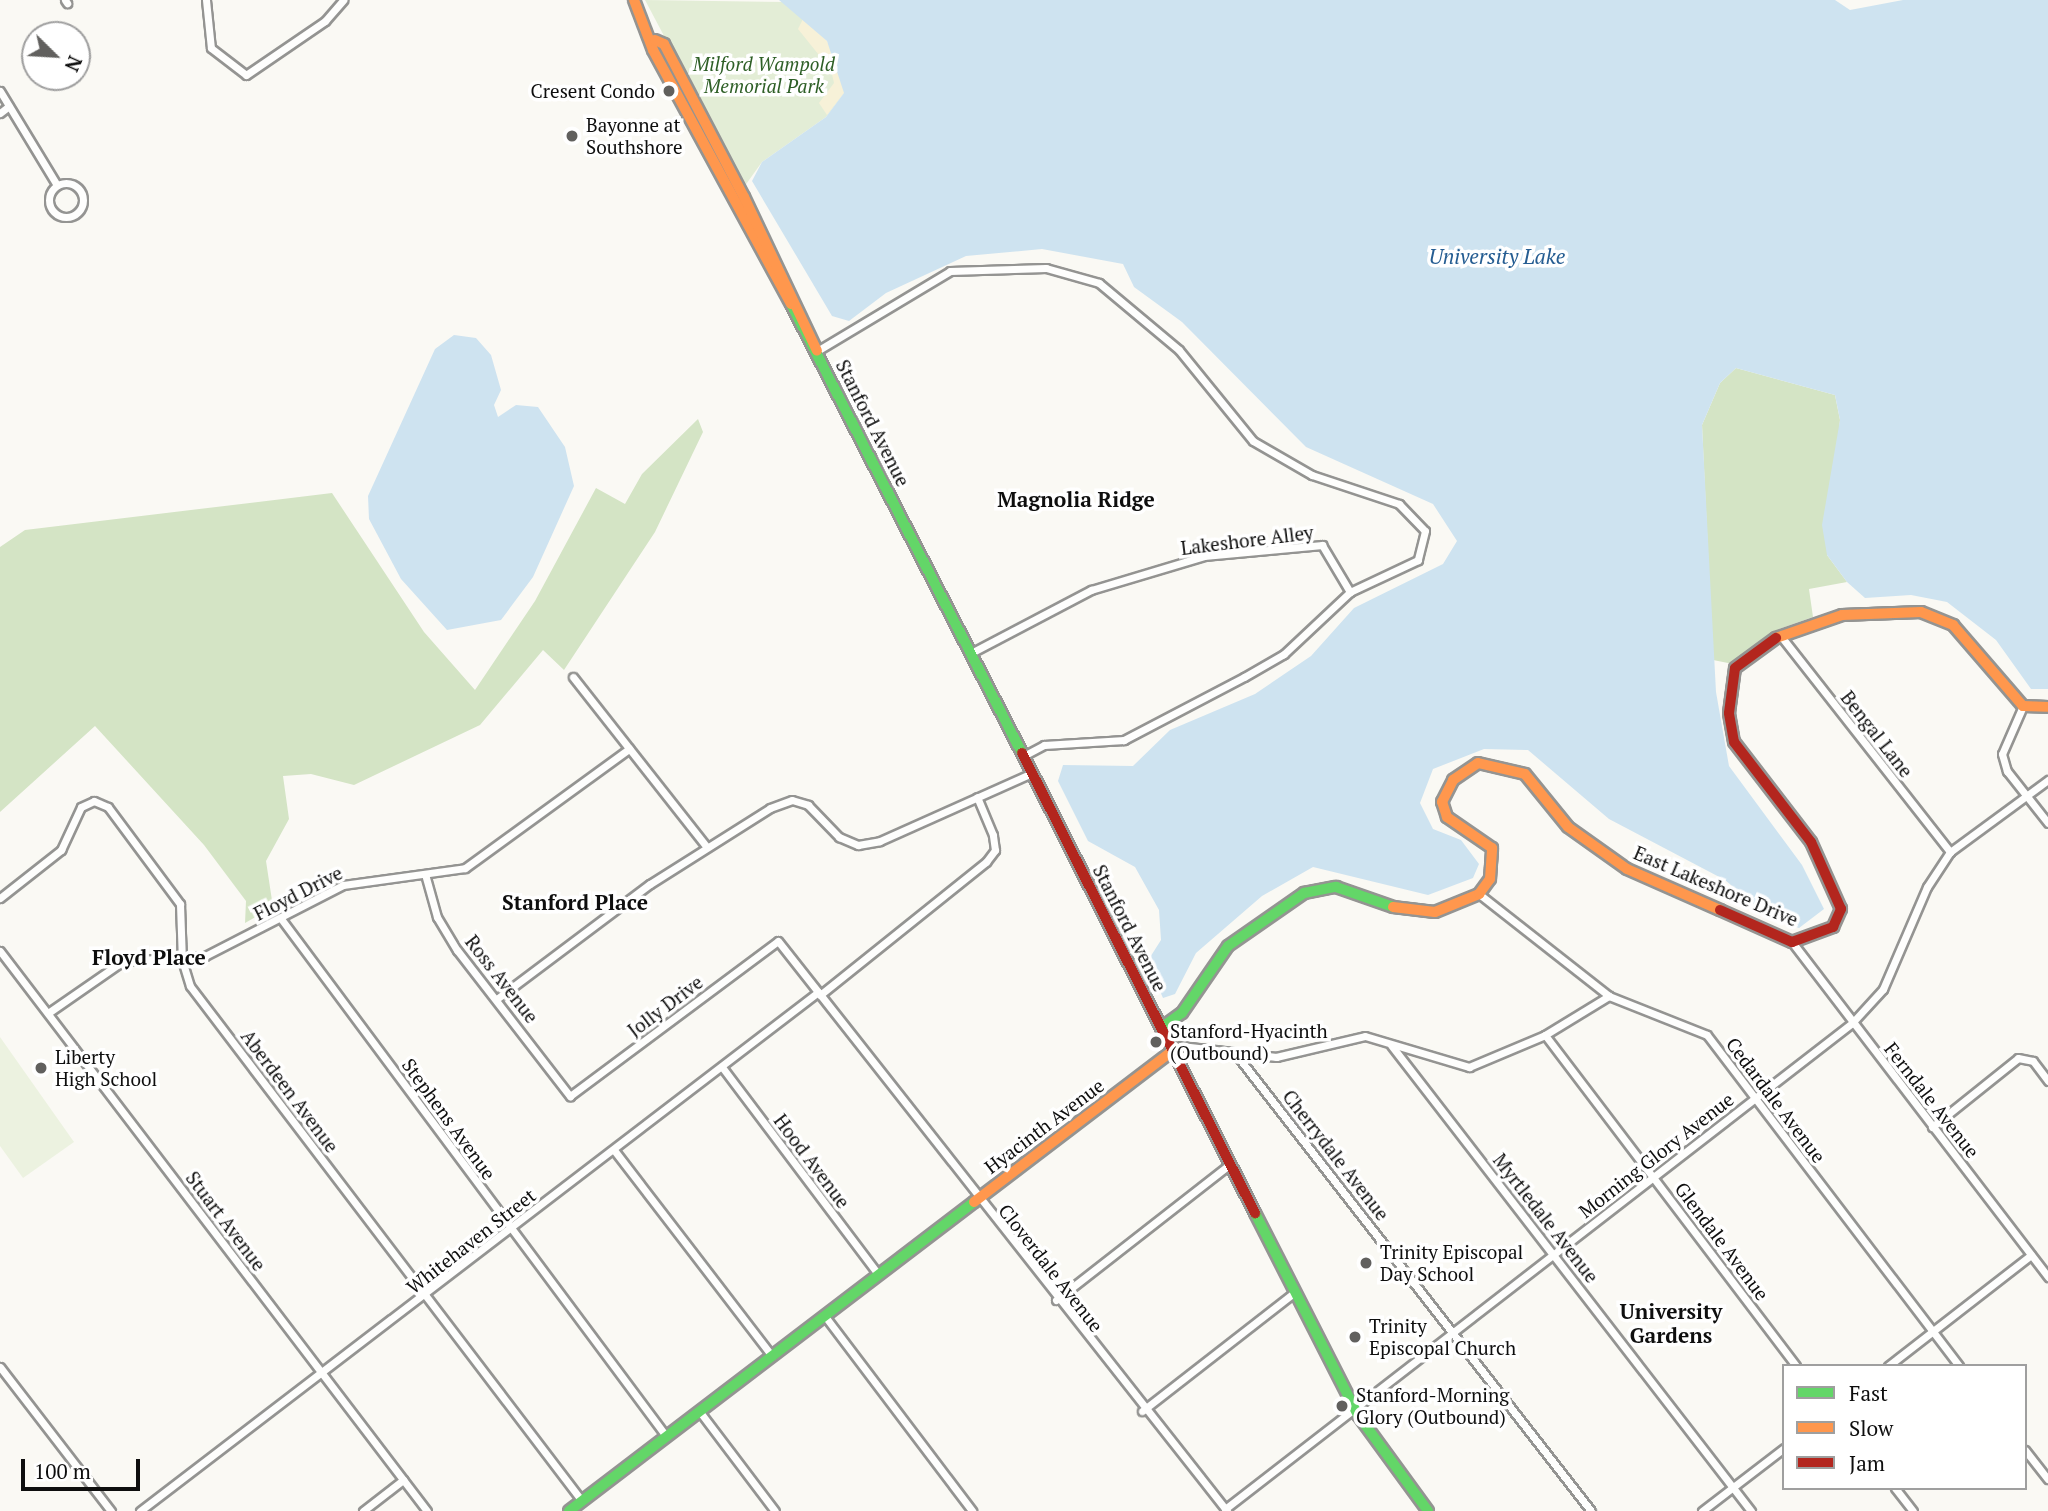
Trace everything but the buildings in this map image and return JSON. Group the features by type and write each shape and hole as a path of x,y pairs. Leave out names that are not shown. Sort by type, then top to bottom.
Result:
{"street":[{"path":"206,0 211,48 246,75 325,22 343,0"},
{"name":"Stanford Avenue","path":"634,0 655,40 653,50 817,351 1355,1409 1428,1511"},
{"path":"0,91 57,185"},
{"path":"0,113 9,106"},
{"path":"70,183 81,191 83,204 75,215 62,217 51,209 49,196 57,185 70,183"},
{"path":"817,351 950,271 1046,268 1099,283 1179,350 1253,441 1312,475 1415,514 1426,531 1418,560 1350,592 1284,654 1124,740 1044,745 1023,756"},
{"name":"Lakeshore Alley","path":"971,653 1091,590 1204,556 1322,545 1350,592"},
{"name":"East Lakeshore Drive","path":"1479,894 1490,879 1492,848 1447,817 1442,802 1453,780 1478,763 1525,774 1568,827 1626,869 1792,942 1833,927 1841,909 1796,816 1734,742 1729,713 1735,668 1780,635 1842,615 1921,612 1953,625 2023,706"},
{"name":"Bengal Lane","path":"1780,635 1950,852"},
{"path":"573,677 707,847"},
{"path":"2048,707 2023,706 2002,754 2026,795 2048,823"},
{"name":"Floyd Drive","path":"48,1013 123,961 182,960 282,920 343,885 465,868 496,850 629,749"},
{"path":"498,998 707,847 792,800 858,845 880,841 1031,773"},
{"name":"Morning Glory Avenue","path":"1226,1510 1852,1023 1883,989 1927,887 1950,852 2048,780"},
{"name":"Whitehaven Street","path":"140,1511 425,1297 986,862 995,850 993,835 977,797"},
{"name":"Aberdeen Avenue","path":"0,898 61,850 82,807 94,802 108,807 180,904 182,960 190,986 582,1501"},
{"name":"Ross Avenue","path":"425,874 437,917 570,1096"},
{"path":"1161,1028 1182,1013 1228,946 1304,893 1336,887 1407,912 1435,912 1479,894"},
{"name":"Cedardale Avenue","path":"1479,894 1609,996 1707,1035 1957,1364"},
{"name":"Stephens Avenue","path":"282,920 666,1436"},
{"name":"Cloverdale Avenue","path":"778,941 1142,1411 1226,1510"},
{"name":"Jolly Drive","path":"570,1096 778,941"},
{"name":"Ferndale Avenue","path":"1792,942 2048,1277"},
{"name":"Stuart Avenue","path":"0,951 427,1511"},
{"path":"1172,1051 1181,1046 1276,1058 1365,1036 1469,1067 1545,1035 1609,996"},
{"name":"Glendale Avenue","path":"1545,1035 1795,1364"},
{"name":"Myrtledale Avenue","path":"1391,1045 1751,1511"},
{"name":"Hyacinth Avenue","path":"569,1511 1172,1051"},
{"name":"Cherrydale Avenue","path":"1235,1053 1591,1511"},
{"path":"1933,1127 2018,1058 2033,1061 2048,1081"},
{"name":"Hood Avenue","path":"722,1068 878,1274"},
{"path":"614,1150 772,1356"},
{"path":"1056,1300 1230,1164"},
{"path":"1891,1364 2031,1255"},
{"path":"1142,1411 1296,1292"},
{"path":"824,1315 972,1511"},
{"path":"0,1367 111,1511"},
{"path":"700,1412 775,1511"},
{"path":"1702,1511 1782,1450"},
{"path":"2027,1453 2048,1479"},
{"path":"363,1511 403,1480"},
{"path":"1897,1490 1913,1511"}],"green space":[{"name":"Milford Wampold Memorial Park","path":"645,0 788,2 809,21 844,93 826,117 762,162 744,187"},
{"path":"1736,368 1835,395 1840,420 1827,555 1847,582 1809,589 1813,617 1779,629 1733,664 1713,660 1702,425 1720,383"},
{"path":"698,419 703,432 655,532 564,670 543,650 480,725 354,785 311,774 283,776 289,819 266,861 273,907 245,923 246,901 204,845 95,726 0,812 0,547 25,530 332,493 424,632 475,690 535,601 596,488 625,504 642,474"},
{"path":"0,1037 74,1142 23,1178 0,1146"}],"sand":[{"path":"804,17 827,41 844,81 844,93 827,115 819,103 834,83 831,70 798,29"}],"water":[{"name":"University Lake","path":"779,0 1835,0 1850,10 1903,0 2048,0 2048,689 2031,689 1996,640 1947,602 1911,595 1865,598 1847,582 1827,555 1822,525 1840,420 1835,395 1736,368 1720,383 1702,425 1716,692 1729,766 1802,865 1824,909 1799,928 1769,917 1725,880 1609,819 1528,750 1484,749 1433,769 1420,803 1433,829 1461,840 1479,864 1473,878 1428,895 1313,867 1262,896 1196,953 1175,994 1163,998 1147,962 1161,940 1159,910 1135,867 1088,841 1058,781 1063,765 1133,766 1170,730 1255,694 1311,656 1354,608 1443,564 1457,541 1433,504 1306,447 1182,322 1134,287 1123,264 1042,249 966,256 886,293 849,321 832,316 752,181 762,162 826,117 844,93 827,41"},
{"path":"454,335 476,338 491,355 501,390 494,405 498,417 516,405 538,407 565,447 574,486 533,577 501,620 447,630 401,579 369,519 368,496 435,349"}],"traffic: fast":[{"path":"791,304 1022,753"},
{"path":"1161,1028 1182,1013 1228,946 1304,893 1336,887 1393,907"},
{"path":"569,1511 974,1202"},
{"path":"1255,1213 1358,1415 1428,1511"}],"traffic: slow":[{"path":"634,0 653,50 791,304"},
{"path":"655,40 664,44 744,197 817,351"},
{"path":"1776,638 1842,615 1921,612 1953,625 2023,706 2048,707"},
{"path":"1393,907 1435,912 1479,894 1490,879 1492,848 1447,817 1442,802 1453,780 1478,763 1525,774 1568,827 1627,869 1720,910"},
{"path":"974,1202 1172,1051"}],"traffic: jam":[{"path":"1720,910 1792,942 1833,927 1841,909 1811,842 1734,742 1729,713 1735,668 1776,638"},
{"path":"1022,753 1255,1213"}],"place":[{"name":"Cresent Condo","path":"669,91"},
{"name":"Bayonne at Southshore","path":"572,136"},
{"name":"Stanford-Hyacinth (Outbound)","path":"1156,1042"},
{"name":"Liberty High School","path":"41,1068"},
{"name":"Trinity Episcopal Day School","path":"1366,1263"},
{"name":"Trinity Episcopal Church","path":"1355,1337"},
{"name":"Stanford-Morning Glory (Outbound)","path":"1342,1406"}],"district":[{"name":"Magnolia Ridge","path":"1076,499"},
{"name":"Stanford Place","path":"575,902"},
{"name":"Floyd Place","path":"149,957"},
{"name":"University Gardens","path":"1671,1323"}]}
